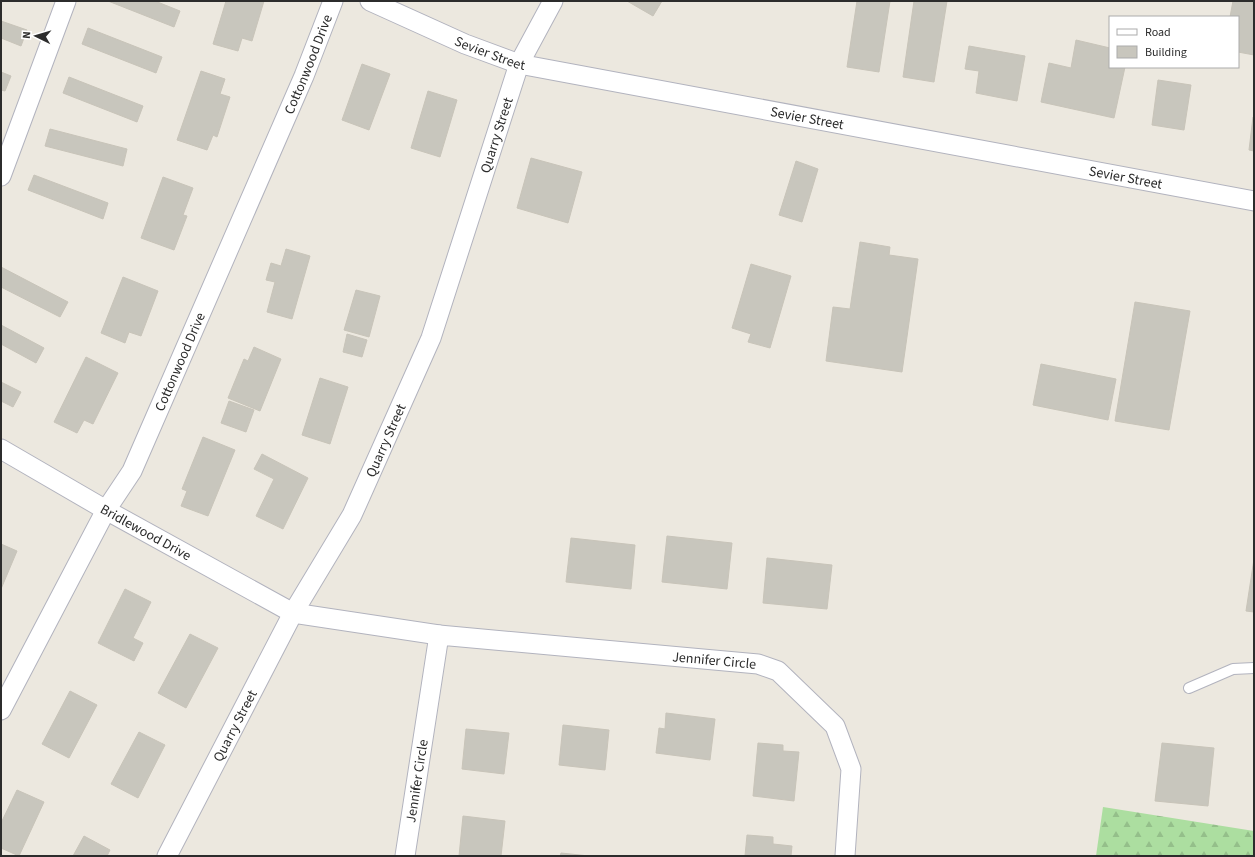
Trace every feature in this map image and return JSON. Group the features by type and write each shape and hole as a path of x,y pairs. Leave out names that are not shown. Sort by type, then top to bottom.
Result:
{"street":[{"path":"1,176 66,1"},
{"name":"Cottonwood Drive","path":"1,710 106,510 132,471 300,83 332,1"},
{"name":"Sevier Street","path":"370,1 465,44 519,64 1254,201"},
{"name":"Quarry Street","path":"167,856 293,613 352,515 431,338 519,64 553,1"},
{"name":"Bridlewood Drive","path":"1,449 106,510 293,613"},
{"name":"Jennifer Circle","path":"293,613 438,635 758,664 778,671 835,726 850,769 845,856"},
{"name":"Jennifer Circle","path":"405,856 438,635"}],"lane":[{"path":"1189,688 1233,670 1254,668"}],"green space":[{"path":"1103,807 1254,831 1254,856 1096,856"}],"building":[{"path":"108,1 155,1 180,11 174,27"},
{"path":"226,1 264,1 252,41 242,38 238,51 213,44"},
{"path":"627,1 662,1 653,16"},
{"path":"857,1 890,1 879,72 847,67"},
{"path":"914,1 947,1 934,82 903,77"},
{"path":"1233,1 1254,1 1254,55 1239,52 1239,16 1230,16"},
{"path":"1,21 27,30 21,46 1,38"},
{"path":"88,28 162,57 156,73 82,44"},
{"path":"1076,40 1109,48 1109,68 1125,68 1114,118 1041,102 1049,63 1071,68"},
{"path":"969,46 1025,56 1017,101 976,93 979,71 965,69"},
{"path":"362,64 390,74 369,130 342,120"},
{"path":"201,71 225,79 220,94 230,97 217,137 213,135 207,150 177,140"},
{"path":"1,72 11,76 5,91 1,90"},
{"path":"69,77 143,106 137,122 63,93"},
{"path":"1158,80 1191,85 1184,130 1152,125"},
{"path":"428,91 457,100 440,157 411,148"},
{"path":"1254,117 1254,151 1249,150"},
{"path":"50,129 127,149 123,166 45,146"},
{"path":"531,158 582,172 568,223 517,208"},
{"path":"796,161 818,169 802,222 779,215"},
{"path":"34,175 108,203 103,219 28,190"},
{"path":"163,177 193,188 183,215 187,216 174,250 141,238"},
{"path":"860,242 890,247 889,255 918,259 902,372 826,361 833,307 850,309"},
{"path":"286,249 310,256 292,319 267,312 275,282 266,280 271,263 281,266"},
{"path":"751,264 791,276 770,348 748,342 751,334 732,328"},
{"path":"1,267 68,302 60,317 1,287"},
{"path":"123,277 158,291 141,336 129,332 125,343 101,333"},
{"path":"356,290 380,296 369,337 344,330"},
{"path":"1135,302 1190,311 1169,430 1115,421"},
{"path":"1,325 44,348 36,363 1,344"},
{"path":"347,334 367,340 362,357 343,352"},
{"path":"254,347 281,359 260,411 228,398 244,359 248,361"},
{"path":"86,357 118,373 93,424 84,420 77,433 54,422"},
{"path":"1041,364 1116,379 1108,420 1033,405"},
{"path":"320,378 348,387 330,444 302,435"},
{"path":"1,382 21,392 13,407 1,401"},
{"path":"229,401 254,410 246,432 221,423"},
{"path":"203,437 235,450 208,516 181,506 187,491 182,489"},
{"path":"262,454 308,478 283,529 256,516 274,479 254,469"},
{"path":"667,536 732,543 727,589 662,582"},
{"path":"571,538 635,545 631,589 566,582"},
{"path":"1,544 17,551 1,589"},
{"path":"767,558 832,565 827,609 763,603"},
{"path":"1254,559 1254,612 1246,611"},
{"path":"125,589 151,602 133,638 143,643 134,661 98,643"},
{"path":"190,634 218,648 186,708 158,693"},
{"path":"70,691 97,705 69,758 42,744"},
{"path":"666,713 715,719 710,760 656,753 659,728 665,729"},
{"path":"563,725 609,730 605,770 559,765"},
{"path":"466,729 509,733 504,774 462,769"},
{"path":"139,732 165,745 138,798 111,784"},
{"path":"758,743 783,745 783,751 799,752 794,801 753,796"},
{"path":"1162,743 1214,748 1208,806 1155,801"},
{"path":"17,790 44,802 19,856 1,848 1,823"},
{"path":"463,816 505,821 501,856 459,856"},
{"path":"747,835 773,837 773,844 792,846 791,856 745,856"},
{"path":"84,836 110,850 107,856 73,856"},
{"path":"561,853 589,856 560,856"}]}
